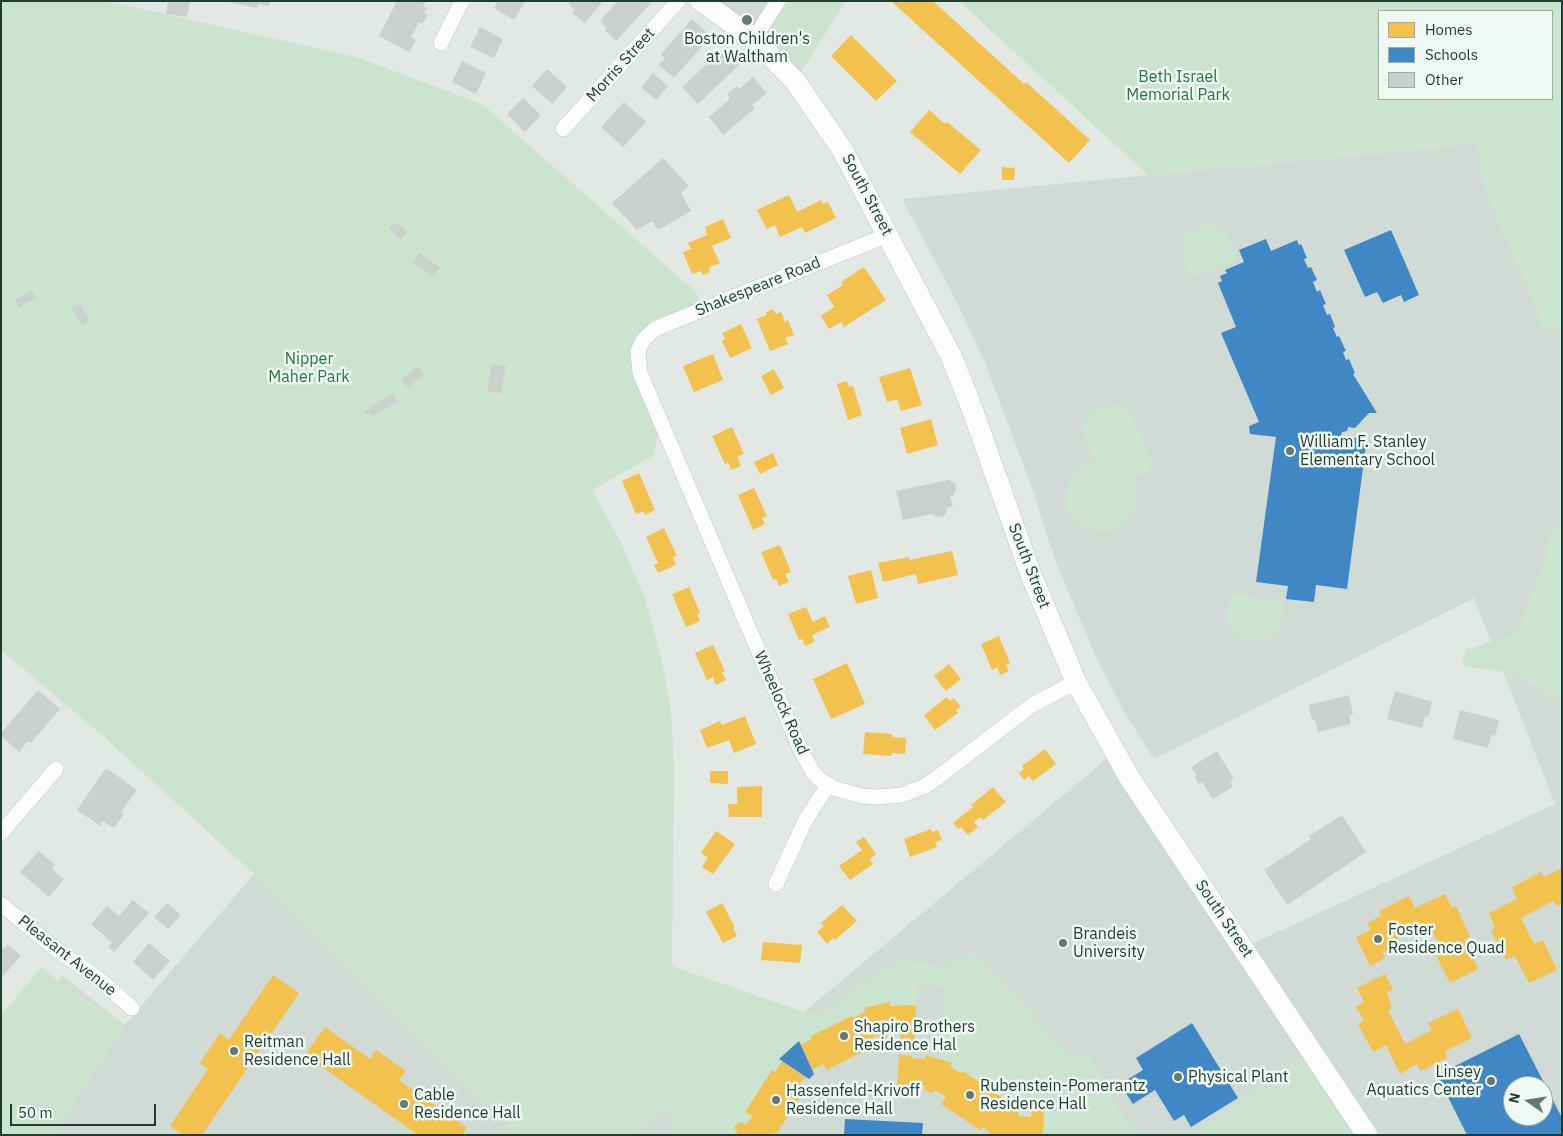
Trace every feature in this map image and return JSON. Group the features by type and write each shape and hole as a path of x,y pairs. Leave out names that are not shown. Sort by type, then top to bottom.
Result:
{"main road":[{"name":"South Street","path":"701,1 754,39 795,81 842,149 951,356 970,403 1031,574 1076,682 1129,777 1367,1135"}],"street":[{"path":"441,43 462,1"},
{"name":"Morris Street","path":"563,129 678,1"},
{"path":"754,39 778,1"},
{"name":"Shakespeare Road","path":"638,351 644,339 655,329 888,235"},
{"name":"Wheelock Road","path":"638,351 640,372 798,744 813,772 828,785 847,793 877,797 902,795 914,791 937,778 1032,705 1076,682"},
{"path":"1,833 56,769"},
{"path":"776,884 806,821 828,785"},
{"name":"Pleasant Avenue","path":"1,904 132,1008"}],"shaded area":[{"name":"Boston Children's at Waltham","path":"701,1 778,1 754,39"},
{"path":"1562,135 1562,1135 632,1135 670,1105 804,1012 1115,752 1243,948 1555,804 1474,598 1154,759 1125,713 1098,662 1055,560 1032,488 984,360 951,291 902,199"},
{"path":"254,874 518,1135 1,1135 1,1045 63,976 125,1025"}],"green space":[{"name":"Nipper Maher Park","path":"1,1 106,1 356,57 482,104 696,292 703,309 655,329 638,351 660,423 654,455 592,490 620,541 644,596 661,657 671,710 674,767 672,966 804,1012 824,1014 898,960 948,967 970,952 1074,1059 1086,1051 1116,1107 1140,1135 1043,1135 1044,1109 1032,1109 1031,1117 1018,1116 1018,1109 1010,1107 1008,1111 997,1104 1002,1098 963,1071 961,1073 950,1067 952,1063 940,1059 945,987 917,985 916,1005 890,1006 890,1002 865,1008 866,1011 854,1018 852,1016 811,1036 812,1039 801,1044 798,1041 779,1059 782,1061 746,1125 740,1122 734,1127 738,1134 736,1135 723,1135 721,1133 718,1135 671,1135 670,1105 632,1135 518,1135 254,874 103,736 1,650"},
{"path":"778,1 846,1 795,81 754,39"},
{"name":"Beth Israel Memorial Park","path":"959,1 1562,1 1562,332 1542,327 1529,291 1490,203 1484,185 1477,143 1148,175"},
{"path":"1204,225 1224,231 1231,240 1239,259 1191,278 1184,261 1182,247 1188,235"},
{"path":"1114,403 1122,406 1131,415 1152,463 1148,471 1134,478 1137,499 1133,511 1124,523 1113,530 1101,531 1088,528 1077,522 1069,512 1066,499 1068,485 1072,476 1082,467 1095,461 1081,426 1091,412"},
{"path":"1557,523 1562,525 1562,704 1512,673 1464,666 1463,660 1466,650 1515,634 1523,620 1545,562 1549,536"},
{"path":"1230,594 1283,600 1283,613 1279,626 1274,633 1261,640 1253,641 1239,637 1233,632 1227,618"},
{"path":"42,967 58,981 125,1026 53,1135 1,1135 1,1015"},
{"path":"1310,1050 1367,1135 1193,1135"}],"building: Homes":[{"path":"891,1 933,1 1024,84 1026,82 1090,140 1069,163"},
{"path":"851,35 897,81 876,101 831,56"},
{"path":"929,110 981,150 960,174 910,132"},
{"path":"1002,167 1015,168 1014,180 1002,180"},
{"path":"789,195 797,212 821,200 823,204 828,202 836,218 805,233 802,227 780,237 775,225 767,229 757,210"},
{"path":"723,219 731,238 712,246 720,263 709,267 710,272 703,275 701,271 692,274 683,252 691,249 688,243 707,235 705,227"},
{"path":"864,267 886,300 844,327 841,322 829,329 821,316 834,307 827,295 843,285 841,282"},
{"path":"773,309 776,314 781,312 785,322 788,320 794,335 785,338 788,344 770,351 757,319 767,315 766,312"},
{"path":"741,324 752,348 730,358 722,341 725,339 722,333"},
{"path":"713,354 723,380 694,392 683,366"},
{"path":"910,368 922,405 901,411 897,399 887,402 879,377"},
{"path":"774,369 784,388 771,395 761,376"},
{"path":"847,381 849,387 853,386 862,415 848,420 837,384"},
{"path":"931,419 938,445 907,454 900,428"},
{"path":"732,427 744,454 737,457 741,466 731,470 728,462 725,464 712,436"},
{"path":"773,453 778,465 760,474 754,462"},
{"path":"639,473 655,510 645,515 644,511 636,514 622,481"},
{"path":"754,488 767,516 762,518 765,524 753,530 738,495"},
{"path":"664,528 677,556 673,557 676,565 658,573 654,565 658,563 646,537"},
{"path":"780,545 791,572 785,574 789,582 779,586 776,579 773,580 761,552"},
{"path":"952,551 958,575 918,584 916,574 883,582 878,563 909,557 909,560"},
{"path":"871,570 878,598 856,604 848,576"},
{"path":"689,587 700,613 697,614 700,621 686,627 672,594"},
{"path":"806,607 813,622 825,616 830,627 812,635 815,642 805,646 802,639 799,640 788,614"},
{"path":"999,636 1010,663 1006,665 1009,671 1000,675 997,667 992,670 981,644"},
{"path":"713,645 725,671 722,672 726,680 716,685 713,677 707,680 695,653"},
{"path":"847,663 865,704 831,719 813,679"},
{"path":"949,664 961,679 946,691 934,676"},
{"path":"947,697 950,701 954,698 961,707 956,710 958,713 935,730 924,715"},
{"path":"745,716 756,744 734,753 729,740 707,748 700,730 720,721 722,725"},
{"path":"865,732 892,734 892,737 906,738 905,754 892,753 891,756 863,754"},
{"path":"1045,749 1056,764 1033,781 1029,776 1024,780 1019,773 1024,769 1022,766"},
{"path":"710,771 728,771 728,784 710,783"},
{"path":"762,786 762,817 729,817 728,804 737,804 737,787"},
{"path":"993,787 1006,802 983,820 980,817 974,822 978,827 968,835 961,827 958,829 953,823"},
{"path":"931,829 932,832 938,830 942,840 935,842 937,847 910,857 904,839"},
{"path":"716,831 735,844 713,874 702,867 708,858 701,853"},
{"path":"864,837 876,854 870,859 873,864 850,880 839,866 862,850 856,842"},
{"name":"Foster Residence Quad","path":"1562,868 1562,903 1557,906 1553,901 1521,918 1534,944 1543,940 1557,970 1529,983 1515,956 1506,960 1491,930 1495,928 1489,913 1517,899 1512,887 1541,872 1544,877"},
{"name":"Foster Residence Quad","path":"1445,894 1452,908 1456,906 1470,937 1464,940 1478,969 1450,983 1435,953 1442,950 1428,923 1395,940 1397,944 1383,952 1385,958 1370,966 1356,937 1371,930 1367,923 1381,916 1379,911 1409,896 1415,908"},
{"path":"722,903 735,927 733,928 737,936 723,943 706,912"},
{"path":"842,905 857,921 835,940 833,938 827,944 817,932 824,926 821,923"},
{"path":"763,942 802,945 800,963 761,960"},
{"name":"Foster Residence Quad","path":"1385,974 1393,990 1387,993 1392,1008 1388,1010 1405,1044 1432,1030 1428,1023 1458,1009 1472,1038 1445,1051 1447,1058 1421,1071 1417,1064 1400,1074 1386,1045 1373,1052 1358,1024 1364,1020 1356,1007 1364,1002 1357,988"},
{"name":"Reitman Residence Hall","path":"273,975 299,993 202,1135 183,1135 170,1126 208,1069 200,1063 220,1033 229,1040"},
{"name":"Shapiro Brothers Residence Hal","path":"890,1002 890,1006 916,1005 914,1043 900,1041 901,1033 888,1031 887,1038 880,1041 877,1035 865,1042 870,1048 827,1070 823,1064 812,1070 801,1044 812,1039 811,1036 852,1016 854,1018 866,1011 864,1008"},
{"name":"Cable Residence Hall","path":"325,1027 370,1059 376,1050 406,1071 399,1080 467,1128 462,1135 418,1135 305,1055"},
{"name":"Rubenstein-Pomerantz Residence Hall","path":"899,1055 925,1059 926,1055 952,1063 950,1067 961,1073 963,1071 1002,1098 997,1104 1008,1111 1010,1106 1019,1109 1018,1116 1031,1117 1032,1108 1044,1109 1043,1135 993,1135 983,1127 980,1130 941,1104 946,1097 935,1090 932,1093 924,1090 925,1085 910,1085 909,1093 897,1092"},
{"name":"Hassenfeld-Krivoff Residence Hall","path":"782,1061 805,1077 800,1084 806,1088 777,1133 775,1132 773,1135 738,1135 734,1127 740,1122 746,1125 753,1116 745,1112 772,1070 775,1072"}],"building: Schools":[{"path":"1391,230 1419,295 1404,302 1401,295 1383,303 1377,292 1365,297 1344,250"},
{"path":"1266,239 1271,251 1297,240 1299,245 1301,244 1307,258 1304,259 1308,268 1311,267 1317,280 1313,282 1317,292 1320,290 1326,304 1323,305 1327,315 1330,314 1335,327 1333,328 1346,351 1343,352 1346,360 1349,359 1355,373 1353,374 1377,413 1369,413 1355,428 1348,427 1347,431 1342,432 1341,436 1364,439 1363,445 1366,445 1347,589 1316,585 1314,602 1286,599 1288,586 1256,582 1276,437 1250,434 1249,426 1259,422 1221,333 1236,327 1218,283 1222,281 1220,276 1227,273 1225,270 1244,262 1239,250"},
{"name":"Physical Plant","path":"1192,1023 1238,1098 1191,1127 1184,1115 1174,1121 1155,1090 1133,1104 1120,1084 1143,1070 1136,1058"},
{"name":"Linsey Aquatics Center","path":"1519,1034 1540,1076 1503,1076 1503,1126 1553,1126 1553,1100 1562,1118 1562,1133 1558,1135 1467,1135 1437,1075"},
{"path":"799,1041 814,1074 809,1079 779,1059"},
{"path":"845,1119 923,1123 922,1135 844,1135"}],"building: Other":[{"path":"168,1 190,1 187,17 166,14"},
{"path":"224,1 270,1 269,6 258,4 257,8"},
{"path":"397,1 424,1 423,6 427,8 424,13 428,15 422,24 419,22 411,37 416,40 409,52 379,36"},
{"path":"498,1 522,1 524,3 514,20 494,8"},
{"path":"571,1 603,1 585,23 572,13 575,10 568,4"},
{"path":"618,1 650,1 651,3 616,41 605,30 607,28 600,21"},
{"path":"692,19 711,36 674,78 659,65 665,58 661,54"},
{"path":"480,27 503,39 494,58 470,47"},
{"path":"723,49 739,65 698,104 682,87"},
{"path":"462,61 486,73 476,94 452,82"},
{"path":"547,69 567,87 552,104 532,86"},
{"path":"653,73 668,86 656,100 641,87"},
{"path":"753,77 767,93 752,105 755,108 723,135 709,117 730,99 727,94 737,86 739,89"},
{"path":"523,98 541,115 525,132 507,114"},
{"path":"624,102 646,122 623,147 601,127"},
{"path":"663,158 689,186 681,193 691,211 658,230 652,221 637,230 612,203"},
{"path":"396,222 407,232 401,239 389,229"},
{"path":"420,253 440,268 433,277 413,262"},
{"path":"32,291 36,298 19,307 15,300"},
{"path":"80,304 90,321 82,326 72,308"},
{"path":"492,364 506,366 501,394 487,391"},
{"path":"417,366 424,374 408,388 401,380"},
{"path":"393,393 397,402 372,417 370,413 367,415 365,411"},
{"path":"948,480 955,483 956,490 953,496 950,496 953,506 947,508 944,516 937,517 932,514 903,520 896,491"},
{"path":"38,690 60,709 31,743 28,741 19,752 1,736 1,733"},
{"path":"1395,691 1432,702 1428,717 1425,716 1422,728 1387,719"},
{"path":"1349,695 1353,714 1349,715 1351,724 1318,732 1315,720 1312,720 1309,705"},
{"path":"1460,710 1499,720 1495,736 1491,735 1488,748 1453,739"},
{"path":"1217,751 1234,779 1230,781 1233,787 1213,799 1202,782 1198,784 1195,777 1197,776 1191,767"},
{"path":"106,768 137,790 121,812 124,814 114,828 103,821 100,826 77,810"},
{"path":"1342,815 1366,852 1287,905 1264,870 1311,839 1309,836"},
{"path":"39,851 55,865 52,869 64,879 49,897 20,872"},
{"path":"133,900 149,913 114,952 108,947 112,943 91,924 107,906 119,916"},
{"path":"167,903 181,915 168,929 154,917"},
{"path":"149,943 170,961 153,980 133,962"},
{"path":"8,944 21,956 1,978 1,947 4,949"}],"place":[{"name":"Boston Children's at Waltham","path":"747,20"},
{"name":"William F. Stanley Elementary School","path":"1290,451"},
{"name":"Foster Residence Quad","path":"1378,939"},
{"name":"Brandeis University","path":"1063,943"},
{"name":"Shapiro Brothers Residence Hal","path":"844,1036"},
{"name":"Reitman Residence Hall","path":"234,1051"},
{"name":"Physical Plant","path":"1178,1077"},
{"name":"Linsey Aquatics Center","path":"1491,1081"},
{"name":"Rubenstein-Pomerantz Residence Hall","path":"970,1095"},
{"name":"Hassenfeld-Krivoff Residence Hall","path":"776,1100"},
{"name":"Cable Residence Hall","path":"404,1104"}]}
